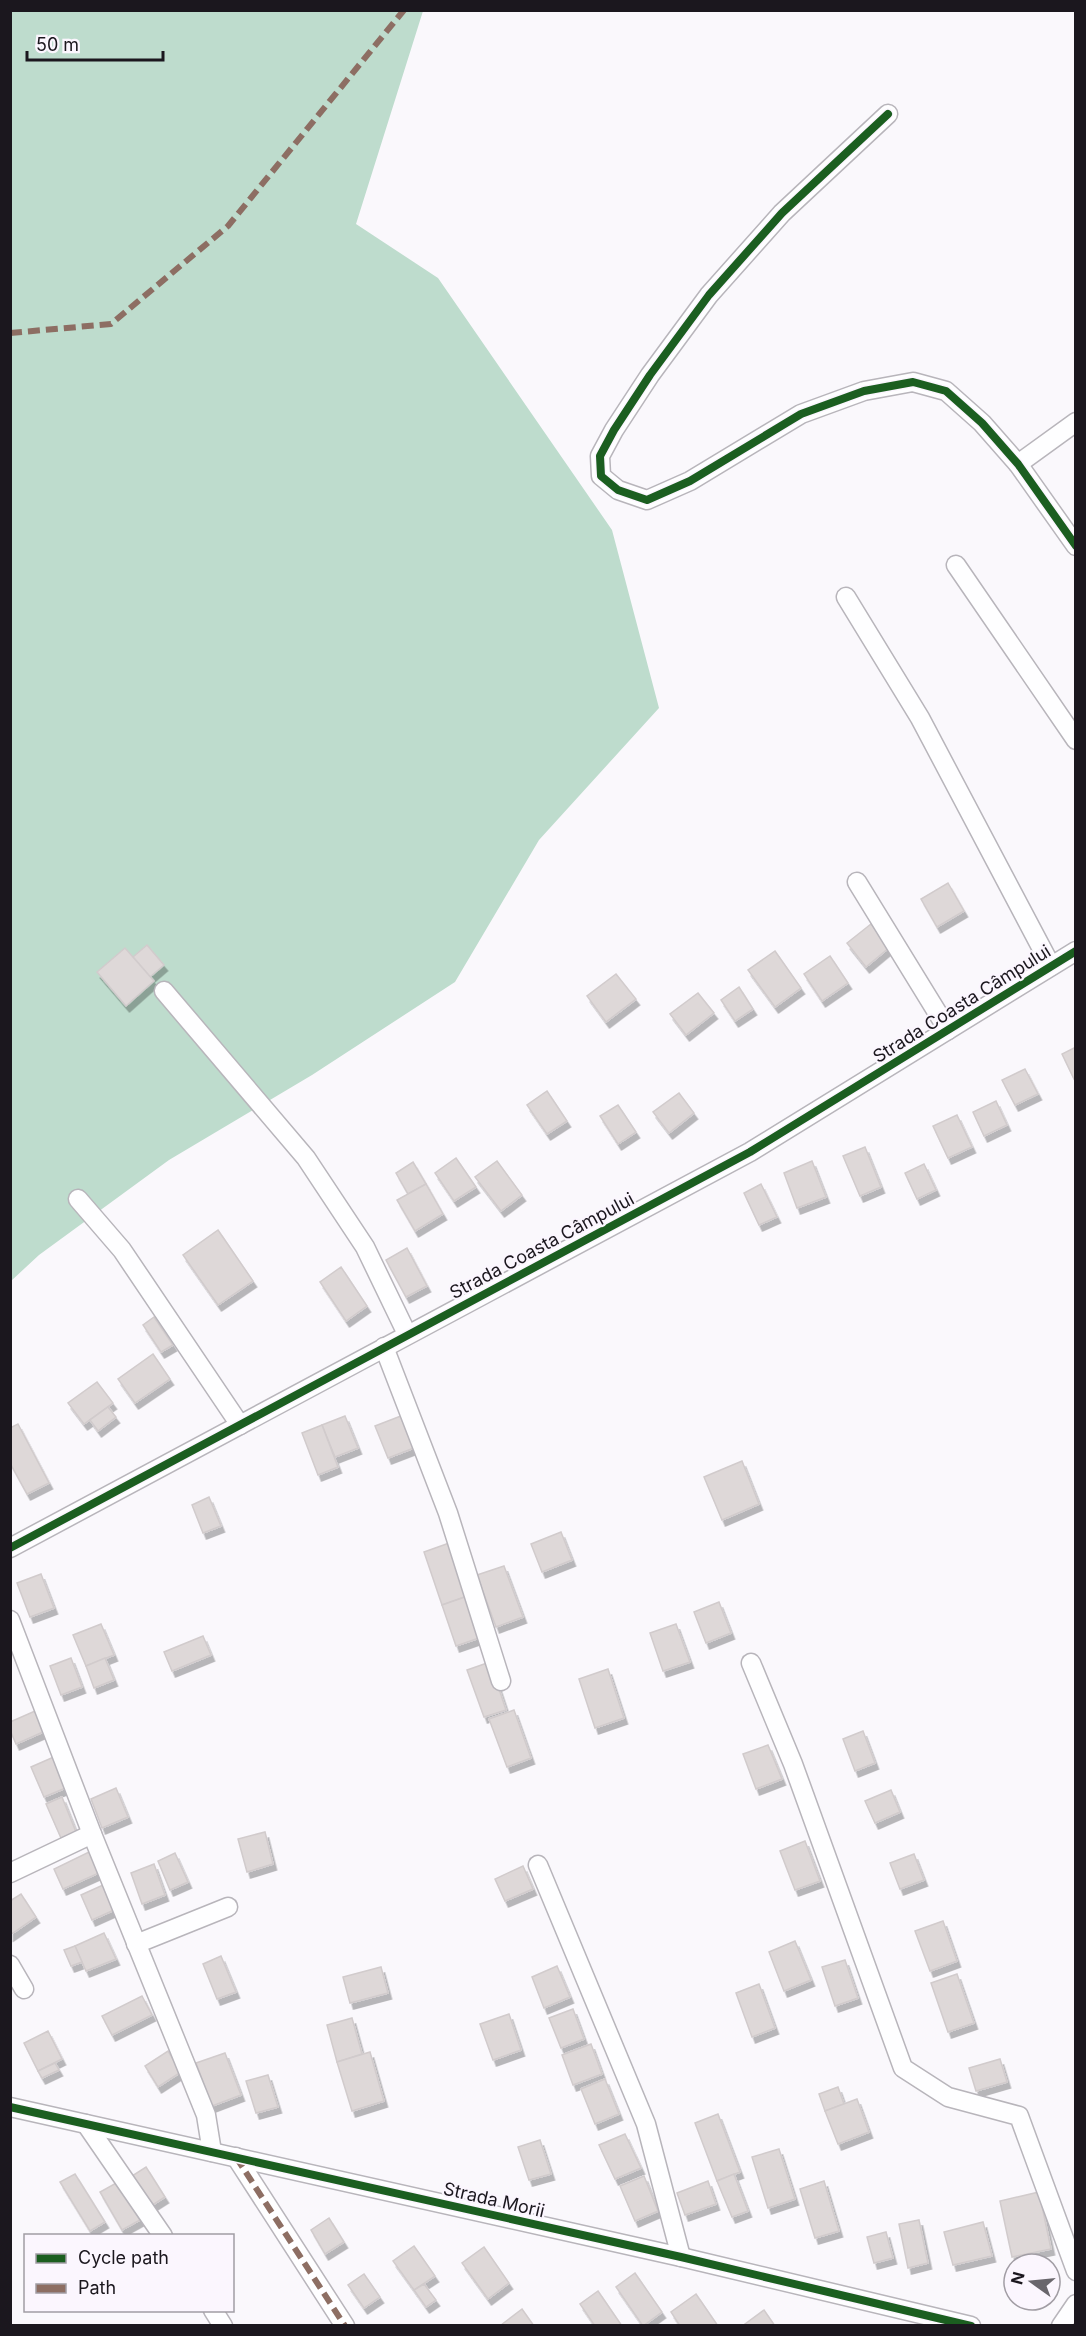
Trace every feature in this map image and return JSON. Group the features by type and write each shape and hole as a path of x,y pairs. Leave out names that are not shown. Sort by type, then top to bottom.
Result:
{"street":[{"path":"888,114 782,213 709,295 650,375 614,430 600,456 602,476 618,490 647,500 690,481 801,414 864,391 913,382 946,392 982,423 1018,464 1076,546"},
{"path":"1018,464 1076,422"},
{"path":"956,565 1076,740"},
{"path":"846,597 920,718 1051,966"},
{"path":"857,882 948,1030"},
{"name":"Strada Coasta Câmpului","path":"10,1548 750,1152 1076,951"},
{"path":"165,991 306,1158 365,1247 407,1334"},
{"path":"78,1199 122,1250 240,1425"},
{"path":"384,1347 448,1513 501,1681"},
{"path":"10,1620 92,1834 206,2115 212,2152"},
{"path":"751,1663 793,1764 903,2068 948,2097 1019,2116 1076,2271"},
{"path":"10,1873 92,1834"},
{"path":"538,1865 646,2124 681,2257"},
{"path":"136,1944 228,1907"},
{"path":"10,1965 24,1989"},
{"name":"Strada Morii","path":"10,2107 681,2257 971,2325"},
{"path":"86,2124 162,2234"},
{"path":"236,2157 345,2325"},
{"path":"1061,2325 1076,2304"},
{"path":"214,2312 223,2325"}],"green space":[{"path":"11,11 423,11 356,224 438,278 612,530 659,708 539,840 455,982 312,1075 169,1160 39,1255 11,1281"}],"building":[{"path":"948,883 964,911 937,927 921,899"},
{"path":"871,924 890,947 866,967 847,943"},
{"path":"147,945 164,965 150,977 133,957"},
{"path":"125,948 154,981 126,1006 97,972"},
{"path":"775,951 801,988 775,1007 748,970"},
{"path":"830,956 848,983 822,1001 804,974"},
{"path":"616,974 636,999 606,1022 587,996"},
{"path":"739,987 753,1009 735,1021 721,1000"},
{"path":"698,993 714,1013 686,1035 670,1014"},
{"path":"1076,1047 1076,1078 1074,1079 1062,1054"},
{"path":"1025,1069 1038,1094 1015,1105 1002,1080"},
{"path":"547,1091 567,1121 547,1134 527,1105"},
{"path":"679,1093 694,1113 669,1133 653,1112"},
{"path":"996,1101 1007,1125 984,1136 973,1112"},
{"path":"618,1105 636,1132 618,1144 600,1116"},
{"path":"957,1115 972,1147 948,1158 933,1126"},
{"path":"865,1147 881,1187 860,1196 843,1156"},
{"path":"456,1158 476,1187 454,1201 435,1173"},
{"path":"497,1161 522,1195 501,1211 475,1177"},
{"path":"812,1161 826,1197 797,1208 784,1173"},
{"path":"413,1162 426,1184 408,1194 396,1173"},
{"path":"924,1164 936,1190 917,1199 905,1173"},
{"path":"426,1184 443,1214 415,1231 397,1200"},
{"path":"761,1184 777,1217 759,1225 744,1193"},
{"path":"218,1230 253,1281 218,1305 183,1255"},
{"path":"407,1248 427,1286 406,1297 386,1260"},
{"path":"341,1267 367,1306 346,1321 320,1282"},
{"path":"154,1317 173,1345 161,1352 143,1325"},
{"path":"153,1354 170,1379 135,1403 118,1379"},
{"path":"97,1382 113,1403 84,1424 68,1403"},
{"path":"108,1407 116,1417 98,1431 90,1420"},
{"path":"406,1414 419,1446 388,1458 375,1426"},
{"path":"345,1416 358,1448 335,1457 322,1425"},
{"path":"18,1424 49,1483 27,1494 10,1463 10,1428"},
{"path":"322,1425 338,1467 318,1475 302,1433"},
{"path":"742,1461 759,1504 722,1520 704,1477"},
{"path":"209,1497 221,1526 203,1533 192,1505"},
{"path":"561,1532 572,1560 542,1572 531,1544"},
{"path":"452,1542 470,1595 442,1605 424,1552"},
{"path":"504,1566 523,1617 496,1627 477,1575"},
{"path":"41,1574 54,1608 30,1617 17,1583"},
{"path":"465,1597 479,1638 456,1646 442,1605"},
{"path":"719,1602 731,1633 706,1643 694,1612"},
{"path":"101,1624 114,1655 86,1666 73,1635"},
{"path":"676,1624 690,1662 663,1671 650,1633"},
{"path":"203,1636 211,1655 172,1671 164,1652"},
{"path":"71,1658 82,1687 61,1695 50,1666"},
{"path":"105,1658 114,1680 94,1688 86,1666"},
{"path":"490,1662 506,1710 484,1717 467,1670"},
{"path":"608,1669 624,1718 595,1728 579,1679"},
{"path":"514,1710 531,1758 507,1767 489,1719"},
{"path":"35,1711 43,1732 16,1744 10,1730 10,1722"},
{"path":"863,1731 875,1763 855,1771 843,1739"},
{"path":"768,1745 782,1779 756,1789 743,1754"},
{"path":"56,1756 68,1787 44,1797 31,1767"},
{"path":"116,1788 128,1817 102,1828 91,1799"},
{"path":"891,1790 900,1812 875,1823 865,1801"},
{"path":"62,1797 76,1832 61,1838 46,1804"},
{"path":"265,1832 273,1864 247,1872 238,1839"},
{"path":"805,1841 820,1881 795,1890 780,1851"},
{"path":"89,1852 99,1873 63,1889 54,1869"},
{"path":"175,1853 188,1882 170,1890 158,1861"},
{"path":"914,1854 924,1880 900,1889 890,1863"},
{"path":"154,1864 165,1895 142,1904 131,1873"},
{"path":"523,1866 533,1889 505,1901 495,1879"},
{"path":"103,1885 114,1910 92,1920 81,1895"},
{"path":"21,1894 36,1917 10,1935 10,1901"},
{"path":"943,1921 957,1961 930,1971 915,1931"},
{"path":"104,1933 116,1959 86,1971 75,1946"},
{"path":"795,1941 811,1980 784,1991 769,1952"},
{"path":"75,1946 82,1962 71,1966 64,1950"},
{"path":"221,1956 236,1992 217,1999 203,1964"},
{"path":"845,1960 858,1998 835,2006 822,1967"},
{"path":"557,1966 570,1997 544,2008 532,1977"},
{"path":"381,1967 388,1993 350,2003 343,1977"},
{"path":"957,1974 974,2023 948,2032 931,1983"},
{"path":"759,1984 775,2028 752,2037 736,1993"},
{"path":"142,1996 152,2015 112,2035 102,2016"},
{"path":"573,2009 584,2039 561,2048 549,2018"},
{"path":"509,2014 521,2050 493,2060 480,2024"},
{"path":"352,2018 362,2054 337,2062 327,2025"},
{"path":"48,2031 62,2059 38,2071 24,2043"},
{"path":"591,2044 602,2074 573,2085 562,2055"},
{"path":"168,2051 181,2072 158,2087 145,2066"},
{"path":"370,2052 384,2101 352,2111 337,2062"},
{"path":"225,2053 241,2095 212,2106 196,2063"},
{"path":"1000,2059 1007,2082 976,2091 969,2068"},
{"path":"55,2063 59,2070 42,2078 38,2071"},
{"path":"268,2075 278,2107 256,2113 246,2081"},
{"path":"605,2079 619,2114 595,2124 581,2089"},
{"path":"838,2087 844,2104 825,2111 819,2094"},
{"path":"857,2099 869,2132 838,2144 825,2111"},
{"path":"718,2114 740,2172 717,2181 695,2123"},
{"path":"625,2134 641,2168 615,2179 599,2145"},
{"path":"540,2140 551,2174 529,2180 518,2147"},
{"path":"779,2149 795,2199 768,2208 752,2157"},
{"path":"146,2167 165,2197 151,2206 132,2176"},
{"path":"75,2174 105,2222 90,2231 60,2182"},
{"path":"734,2174 748,2211 732,2217 717,2181"},
{"path":"644,2176 658,2211 635,2221 620,2186"},
{"path":"708,2181 716,2204 685,2215 677,2193"},
{"path":"824,2181 839,2231 815,2238 800,2189"},
{"path":"118,2182 140,2220 122,2230 100,2192"},
{"path":"1039,2192 1051,2249 1036,2252 1011,2252 1000,2201"},
{"path":"329,2218 344,2242 325,2254 311,2230"},
{"path":"919,2220 928,2263 908,2268 899,2224"},
{"path":"983,2222 992,2256 953,2265 944,2232"},
{"path":"886,2232 893,2258 874,2263 867,2237"},
{"path":"414,2246 435,2276 414,2290 393,2261"},
{"path":"484,2247 509,2283 488,2299 462,2263"},
{"path":"635,2273 662,2312 643,2326 616,2287"},
{"path":"364,2274 380,2297 364,2308 348,2285"},
{"path":"424,2284 436,2300 426,2307 414,2290"},
{"path":"598,2291 622,2326 595,2326 580,2304"},
{"path":"696,2294 718,2326 680,2326 671,2312"},
{"path":"522,2309 534,2326 501,2326 501,2325"},
{"path":"764,2310 775,2326 746,2326 745,2324"}],"marked path":[{"path":"10,333 111,324 228,226 404,10"},
{"path":"236,2157 345,2326"}],"cycle path":[{"path":"888,114 782,213 709,295 650,375 614,430 600,456 601,476 618,490 647,500 690,481 801,414 864,391 913,382 946,391 982,423 1018,464 1076,546"},
{"path":"10,1548 750,1152 1076,951"},
{"path":"10,2107 681,2257 971,2326"}]}
